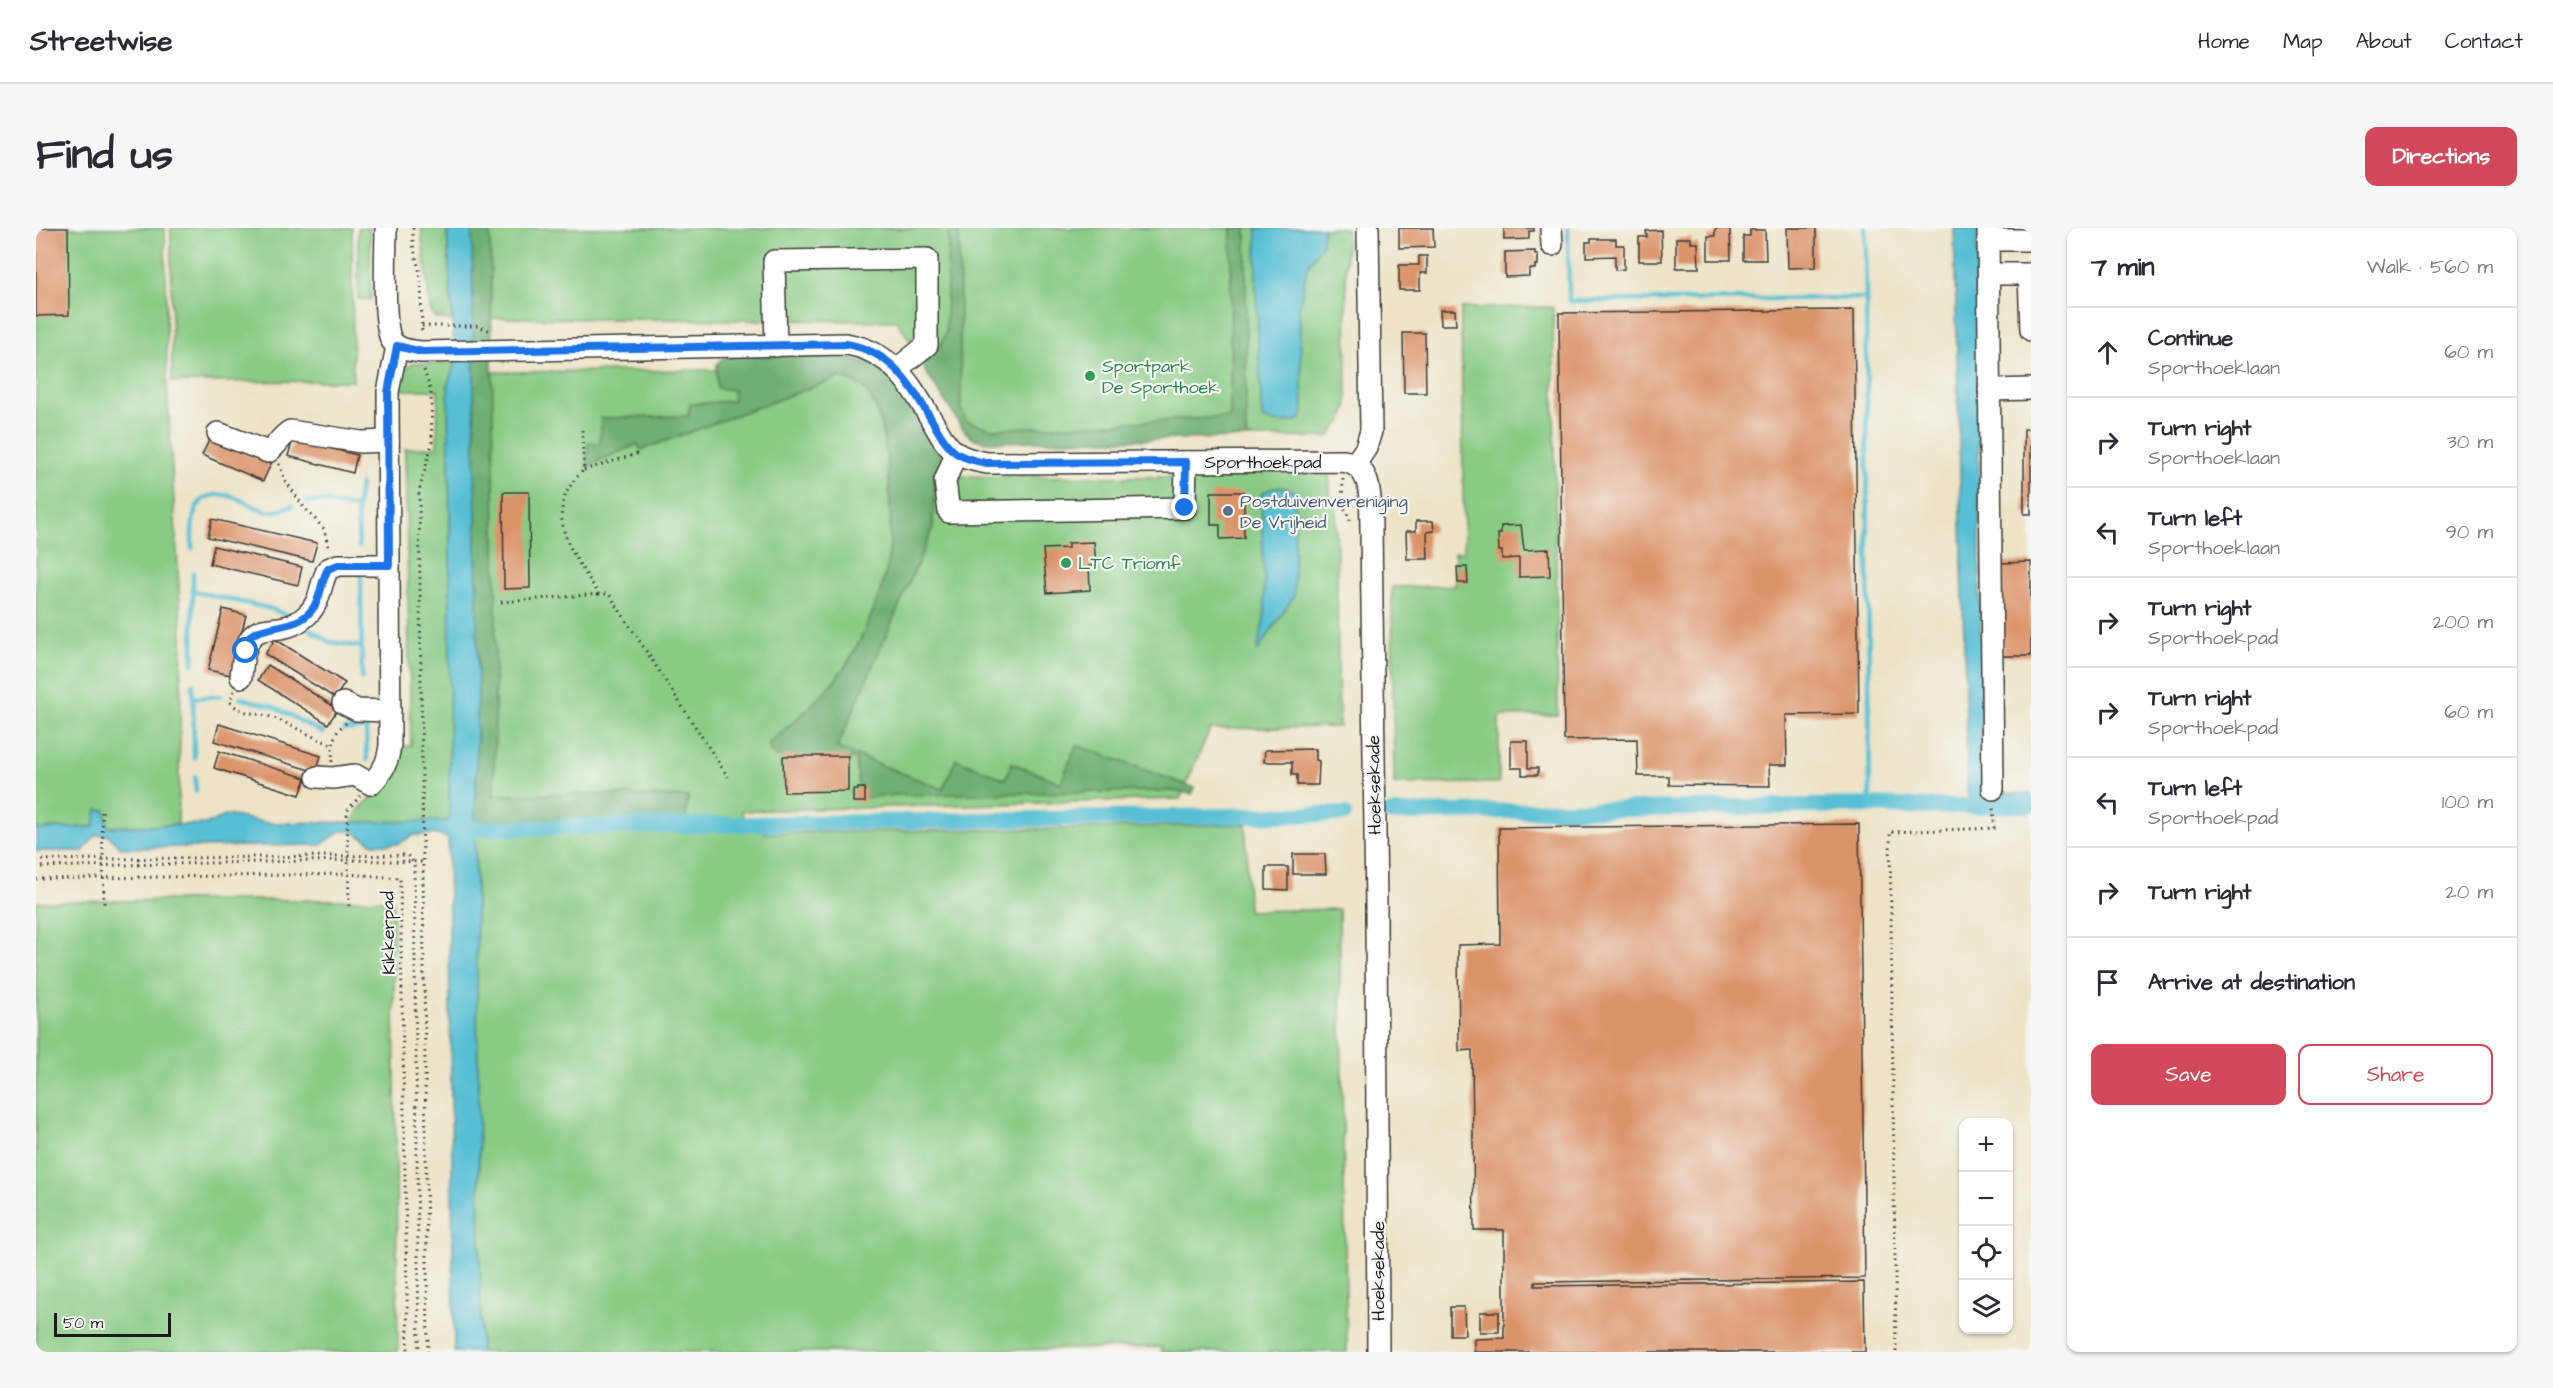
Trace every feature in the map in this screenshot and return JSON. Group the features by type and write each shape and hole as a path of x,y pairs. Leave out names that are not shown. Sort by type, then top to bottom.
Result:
{"street":[{"path":"386,228 387,329 390,339 397,346 422,352 846,344 863,347 877,354 897,369 912,388 945,442 956,453 945,481 949,512 1185,508 1186,462"},
{"path":"1354,464 1366,448 1371,431 1368,228"},
{"path":"1993,789 1988,234 2031,240"},
{"path":"776,346 774,261 927,259 927,345 897,369"},
{"path":"1989,274 2030,274 2031,330"},
{"path":"322,778 355,775 371,784 385,769 388,761 390,711 388,392 397,346"},
{"path":"1989,390 2031,389"},
{"path":"218,433 267,452 275,448 282,435 290,430 361,442 388,441"},
{"name":"Sporthoekpad","path":"956,453 987,463 1343,461 1354,464"},
{"name":"Hoeksekade","path":"1354,464 1366,477 1369,487 1371,529 1378,1352"},
{"path":"241,676 242,662 250,636 256,631 295,624 306,616 315,607 322,593 325,575 333,566 389,565"},
{"path":"350,706 390,711"}],"path":[{"name":"Kikkerpad","path":"413,228 413,245 421,278 422,352 424,378 431,392 432,444 419,491 428,1352"},
{"path":"422,326 477,326"},
{"path":"582,430 584,470"},
{"path":"275,448 285,480 326,534 333,566"},
{"path":"599,594 572,552 561,517 561,506 568,488 584,470 640,453"},
{"path":"501,602 609,594 728,777"},
{"path":"241,676 240,685 230,697 230,702 234,707 253,715 272,717 311,738 331,744"},
{"path":"322,778 333,759 331,744 350,706"},
{"path":"349,906 346,811 371,784"},
{"path":"102,812 104,906"},
{"path":"1896,1352 1890,832 1994,828 1994,817"},
{"path":"36,860 407,855 414,863"},
{"path":"36,867 348,860 423,862"},
{"name":"Kikkerpad","path":"414,863 419,1352"},
{"name":"Kikkerpad","path":"36,879 348,874 400,878 408,1352"}],"green space":[{"path":"36,228 165,228 167,383 182,638 178,825 108,827 98,810 95,827 36,829"},
{"path":"171,228 352,228 353,381 172,382"},
{"path":"358,228 370,228 371,299 358,299"},
{"path":"421,228 447,228 452,320 435,318 430,309"},
{"path":"472,228 490,228 496,598 494,795 602,794 688,797 686,819 475,821 478,688"},
{"name":"Sportpark De Sporthoek","path":"479,228 1257,228 1256,283 1262,418 1303,411 1299,307 1307,268 1322,244 1323,228 1346,228 1347,406 1343,420 1328,437 1246,438 1246,431 971,434 897,321 479,318"},
{"path":"1231,228 1246,228 1246,438 986,442 972,438 963,429 922,366 939,348 946,333 948,233 959,233 961,410 966,421 993,429 1230,417"},
{"path":"1553,307 1558,715 1499,716 1499,783 1394,784 1392,587 1455,586 1455,552 1464,552 1461,308"},
{"path":"731,356 832,356 872,363 890,379 915,409 939,449 943,462 934,492 933,528 837,748 943,789 956,759 1005,779 1012,763 1061,783 1076,745 1195,788 1192,794 1171,791 897,795 860,798 856,759 777,757 770,752 769,743 834,681 851,657 867,625 884,580 890,528 888,472 885,444 871,399 861,386 840,377 641,450 638,444 587,466 588,442 600,443 601,418 688,416 690,404 732,401 734,390 717,388 717,364 722,359"},
{"path":"414,363 455,364 448,383 450,821 352,823 360,808 392,778 397,768 397,747 411,746 405,449 437,447 438,390 394,390 399,373"},
{"path":"857,369 931,476 1210,477 1217,470 1329,467 1330,495 1336,507 1339,727 1210,729 1180,799 741,811 745,819 765,818 765,833 1246,824 1248,911 1339,909 1347,1352 1162,1352 1161,1347 906,1352 481,1352 475,821 686,819 483,817 481,372","holes":["1294,596 1258,650 1265,614"]},
{"path":"393,900 398,1352 36,1352 36,902"}],"water":[{"path":"447,228 472,228 478,688 475,821 481,1352 454,1352 448,838 433,834 414,835 397,844 373,844 352,831 341,831 321,845 121,848 108,835 96,835 83,851 36,851 36,829 94,827 97,810 105,810 108,827 205,824 228,815 268,823 449,821 448,383 455,364"},
{"path":"1257,228 1323,228 1322,244 1307,268 1299,307 1303,411 1301,419 1292,422 1282,423 1262,418 1256,283"},
{"path":"1954,228 1977,228 1982,791 2031,793 2031,812 1968,812"},
{"path":"1274,487 1287,488 1295,492 1294,596 1257,652 1265,614 1261,494"}],"building":[{"path":"36,228 68,228 69,315 36,316"},
{"path":"1399,228 1433,228 1434,247 1399,248"},
{"path":"1504,228 1534,228 1534,231 1529,231 1529,239 1504,240"},
{"path":"1787,228 1816,228 1816,267 1788,268"},
{"path":"1730,229 1731,260 1708,260 1708,236 1715,236 1715,230"},
{"path":"1661,230 1662,261 1639,261 1639,237 1647,237 1646,231"},
{"path":"1750,230 1765,230 1766,260 1743,260 1743,236 1750,236"},
{"path":"1676,238 1691,238 1691,243 1698,243 1699,268 1676,268"},
{"path":"1591,239 1616,239 1616,245 1624,245 1624,269 1615,270 1615,256 1586,257 1586,242 1591,242"},
{"path":"1535,251 1535,255 1538,255 1538,265 1535,265 1535,269 1529,269 1529,276 1505,277 1505,252"},
{"path":"1419,256 1427,256 1427,273 1420,273 1420,290 1399,290 1399,265 1419,265"},
{"path":"1440,310 1455,310 1456,325 1441,325"},
{"path":"1854,310 1859,714 1786,715 1787,765 1769,765 1770,786 1669,785 1669,776 1638,776 1637,739 1564,740 1559,313"},
{"path":"1403,333 1425,333 1426,393 1404,393"},
{"path":"2024,429 2031,429 2031,514 2024,514"},
{"path":"210,438 271,464 263,481 202,455"},
{"path":"293,439 357,455 353,473 288,456"},
{"path":"503,492 529,492 530,588 504,589"},
{"path":"1211,492 1244,492 1244,538 1220,539 1220,525 1211,525"},
{"path":"212,519 317,543 312,561 208,537"},
{"path":"1416,521 1433,521 1434,531 1427,532 1428,559 1407,559 1406,531 1416,531"},
{"path":"1521,525 1524,550 1549,549 1550,576 1519,577 1519,558 1502,559 1498,534 1501,534 1501,526"},
{"path":"1094,542 1096,566 1089,566 1090,590 1047,593 1043,549 1068,548 1068,543"},
{"path":"214,546 302,567 298,585 210,564"},
{"path":"2031,562 2031,656 2002,656 2001,563"},
{"path":"1457,567 1467,567 1468,583 1458,583"},
{"path":"223,609 246,615 231,675 208,670"},
{"path":"275,639 345,683 335,698 265,654"},
{"path":"268,665 338,709 328,724 258,680"},
{"path":"219,724 321,756 316,772 214,741"},
{"path":"1511,741 1528,741 1528,768 1538,768 1538,775 1522,775 1522,768 1511,768"},
{"path":"1316,749 1316,760 1319,761 1318,785 1297,785 1297,775 1292,775 1292,762 1264,762 1265,750"},
{"path":"219,751 306,778 300,795 214,768"},
{"path":"783,756 848,756 848,791 784,792"},
{"path":"858,788 865,788 865,802 853,802 853,790 858,790"},
{"path":"1859,824 1865,1278 1535,1282 1535,1286 1864,1282 1865,1352 1474,1352 1474,1339 1504,1338 1504,1230 1474,1230 1472,1050 1459,1051 1458,945 1500,944 1499,828"},
{"path":"1293,854 1325,854 1326,874 1293,874"},
{"path":"1266,867 1288,867 1288,890 1266,889"},
{"path":"1450,1307 1464,1307 1465,1335 1450,1335"},
{"path":"1480,1312 1499,1312 1499,1332 1480,1332"}],"waterway":[{"path":"1568,228 1569,301 1866,298 1865,228"},
{"path":"1866,298 1870,805"},
{"path":"359,547 357,508 360,484"},
{"path":"192,549 193,518 200,502 207,497 230,496 268,511 292,506"},
{"path":"307,502 321,501 357,508"},
{"path":"193,573 193,664"},
{"path":"361,576 362,678"},
{"path":"193,591 272,609 288,616"},
{"path":"309,629 330,642 362,647"},
{"path":"193,683 194,758"},
{"path":"194,698 220,696"},
{"path":"240,698 272,706 323,733"},
{"path":"344,730 366,728 367,760"},
{"path":"195,776 196,791"},
{"path":"1390,813 1870,805 1914,807 2031,805"},
{"path":"454,829 1344,814"}],"place":[{"name":"Sportpark De Sporthoek","path":"1090,376"},
{"name":"Postduivenvereniging De Vrijheid","path":"1228,511"},
{"name":"LTC Triomf","path":"1066,563"}],"route":[{"path":"246,651 250,636 256,631 295,624 306,616 315,607 322,593 328,569 338,565 389,565 388,392 397,346 415,352 846,344 863,347 897,369 912,388 945,442 956,453 987,463 1186,462 1185,508"}]}
